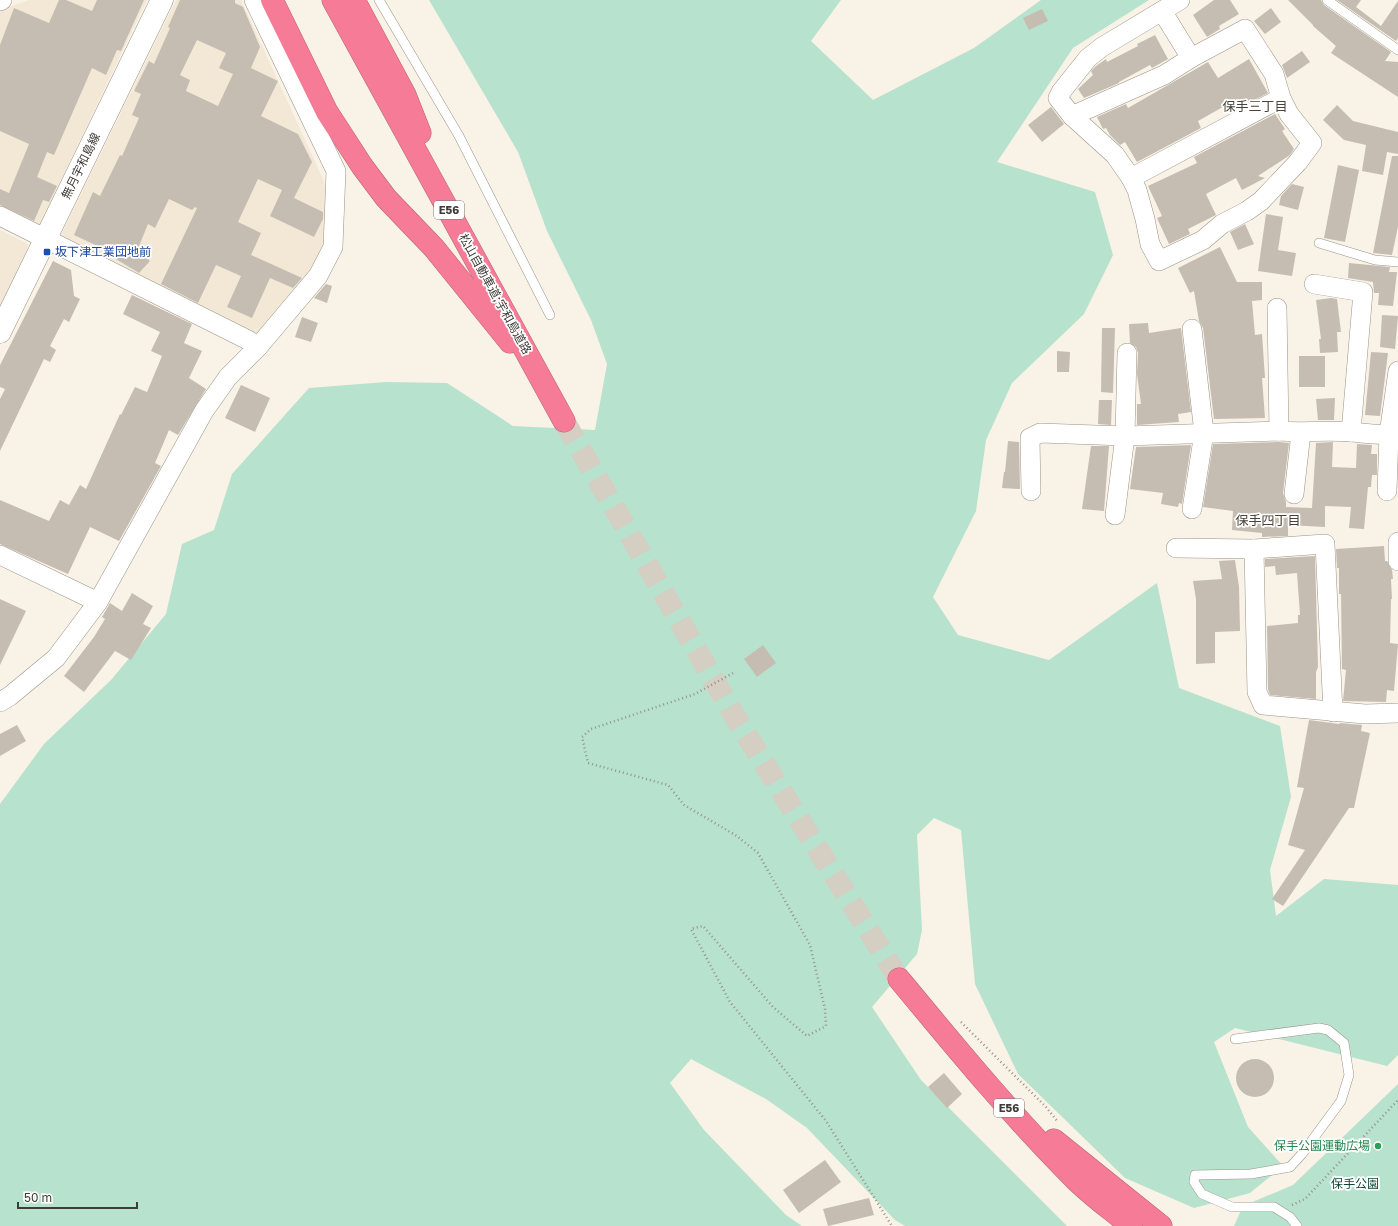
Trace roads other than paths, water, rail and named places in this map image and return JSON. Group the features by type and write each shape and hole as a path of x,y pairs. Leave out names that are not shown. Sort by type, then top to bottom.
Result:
{"highway":[{"path":"272,0 327,112 362,166 386,198 434,248 472,293 548,390"},
{"name":"松山自動車道;宇和島道路","path":"333,0 564,420"},
{"path":"354,0 405,96 459,228"},
{"name":"E56","path":"899,979 981,1079 1076,1180 1131,1226"},
{"path":"981,1079 1161,1226"}],"main road":[{"name":"無月宇和島線","path":"0,332 162,0"}],"street":[{"path":"0,702 10,696 56,658 98,602 204,411 228,377 258,347 318,276 333,247 336,171 254,0"},
{"path":"1072,116 1164,75 1245,29 1274,74 1281,98 1289,114 1312,143 1298,162 1261,201 1247,211 1222,224 1203,240 1159,261 1150,244 1137,190 1131,178 1115,155 1072,116 1058,98 1088,58 1180,0"},
{"path":"1162,11 1192,58"},
{"path":"1131,178 1281,98"},
{"path":"0,216 248,340 258,347"},
{"path":"1314,284 1363,292 1351,432"},
{"path":"1277,308 1279,431"},
{"path":"1192,329 1204,433 1192,509"},
{"path":"1115,515 1125,436 1127,353"},
{"path":"1387,490 1389,434 1398,371"},
{"path":"1031,491 1030,438 1040,433 1125,436 1279,431 1301,433 1351,432 1373,435 1389,434"},
{"path":"1294,494 1301,433"},
{"path":"1398,542 1398,561"},
{"path":"1176,548 1254,549 1325,544 1333,712"},
{"path":"1254,549 1257,692 1264,705 1365,714 1398,713"},
{"path":"0,555 98,602"}],"lane":[{"path":"379,0 459,136 550,315"},
{"path":"1327,0 1398,50"},
{"path":"1319,243 1375,260 1398,262"},
{"path":"1235,1039 1319,1028 1328,1030 1344,1043 1349,1075 1341,1100 1290,1168 1251,1174 1195,1175 1194,1182 1202,1194 1232,1207 1274,1207 1282,1212 1297,1226"}],"tunnel":[{"path":"564,421 737,720 899,979"}],"place":[{"name":"坂下津工業団地前","path":"47,252"},
{"name":"保手公園運動広場","path":"1378,1146"}],"district":[{"name":"保手三丁目","path":"1255,106"},
{"name":"保手四丁目","path":"1268,520"}],"park label":[{"name":"保手公園","path":"1355,1184"}]}
